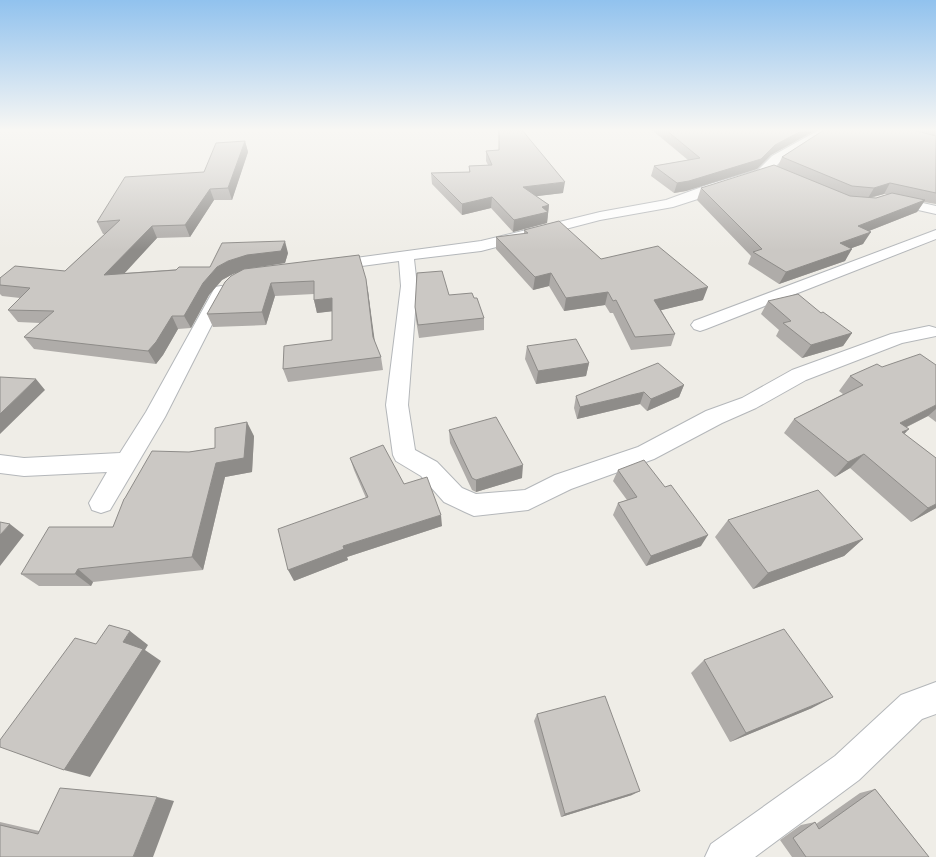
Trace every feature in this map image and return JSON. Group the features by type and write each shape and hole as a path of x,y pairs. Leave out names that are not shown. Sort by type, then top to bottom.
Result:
{"street":[{"path":"319,266 481,246 593,218 668,204 702,193 715,187 762,173 767,170"},
{"path":"770,170 782,175"},
{"path":"877,201 884,199 893,200 936,210"},
{"path":"700,325 933,237"},
{"path":"406,256 409,286 397,405 404,455 429,469 453,495 474,505 528,500 563,482 646,453 714,417 749,403 799,375 898,338 929,332"},
{"path":"101,503 176,376 219,292 235,278"},
{"path":"0,464 24,467 126,462"},
{"path":"724,857 846,768 912,706 936,698"}],"building":[{"path":"205,170 235,170 228,188 210,189 185,225 152,226 104,275 176,270 179,267 210,267 222,243 285,241 281,251 247,255 228,261 217,267 203,283 184,316 172,316 156,342 148,351 24,337 54,311 8,310 30,288 0,285 0,278 15,266 65,271 120,220 97,222 125,177 204,172"},
{"path":"470,170 555,170 565,182 523,187 549,205 542,207 548,212 514,220 492,197 462,204 431,173 470,172"},
{"path":"659,170 725,170 689,181 677,183"},
{"path":"758,170 786,170 850,196 876,198 892,193 925,200 858,226 871,232 840,243 852,249 786,272 753,252 762,249 701,188"},
{"path":"813,170 936,170 936,193 890,183 874,188 852,186"},
{"path":"559,221 601,259 658,246 708,287 654,300 675,334 635,337 616,300 613,301 608,292 566,298 551,273 535,277 496,237 528,233 524,230"},
{"path":"359,255 366,279 373,337 381,357 283,369 284,346 332,340 332,298 314,300 314,281 271,283 262,312 207,314 225,282 231,276 244,269"},
{"path":"442,271 449,295 472,293 474,298 477,298 484,318 418,325 415,307 417,273"},
{"path":"798,294 821,313 823,312 852,333 811,345 783,323 791,321 768,301"},
{"path":"576,339 589,363 538,371 527,346"},
{"path":"920,354 936,365 936,405 900,423 909,429 902,432 936,458 936,504 928,508 864,454 848,462 794,419 863,385 850,376 877,364 882,367"},
{"path":"658,363 684,385 651,399 644,392 580,407 576,396"},
{"path":"0,377 36,379 0,414"},
{"path":"496,417 523,465 476,480 472,478 449,430"},
{"path":"247,422 244,458 216,463 192,557 78,569 75,574 21,574 49,527 113,527 124,499 152,451 189,452 215,448 215,428"},
{"path":"383,445 404,484 427,477 441,515 343,546 344,549 288,570 278,529 368,497 350,458"},
{"path":"644,460 665,487 671,485 708,535 651,556 618,503 637,497 618,470"},
{"path":"818,490 863,539 768,573 728,520"},
{"path":"0,522 10,524 0,535"},
{"path":"109,625 130,631 123,642 143,649 64,770 0,747 0,740 75,638 96,644"},
{"path":"784,629 833,697 746,733 704,660"},
{"path":"605,696 640,791 565,814 537,714"},
{"path":"60,788 157,797 133,857 0,857 0,825 38,834"},
{"path":"875,789 929,857 806,857 793,838 815,822 819,829"}]}
